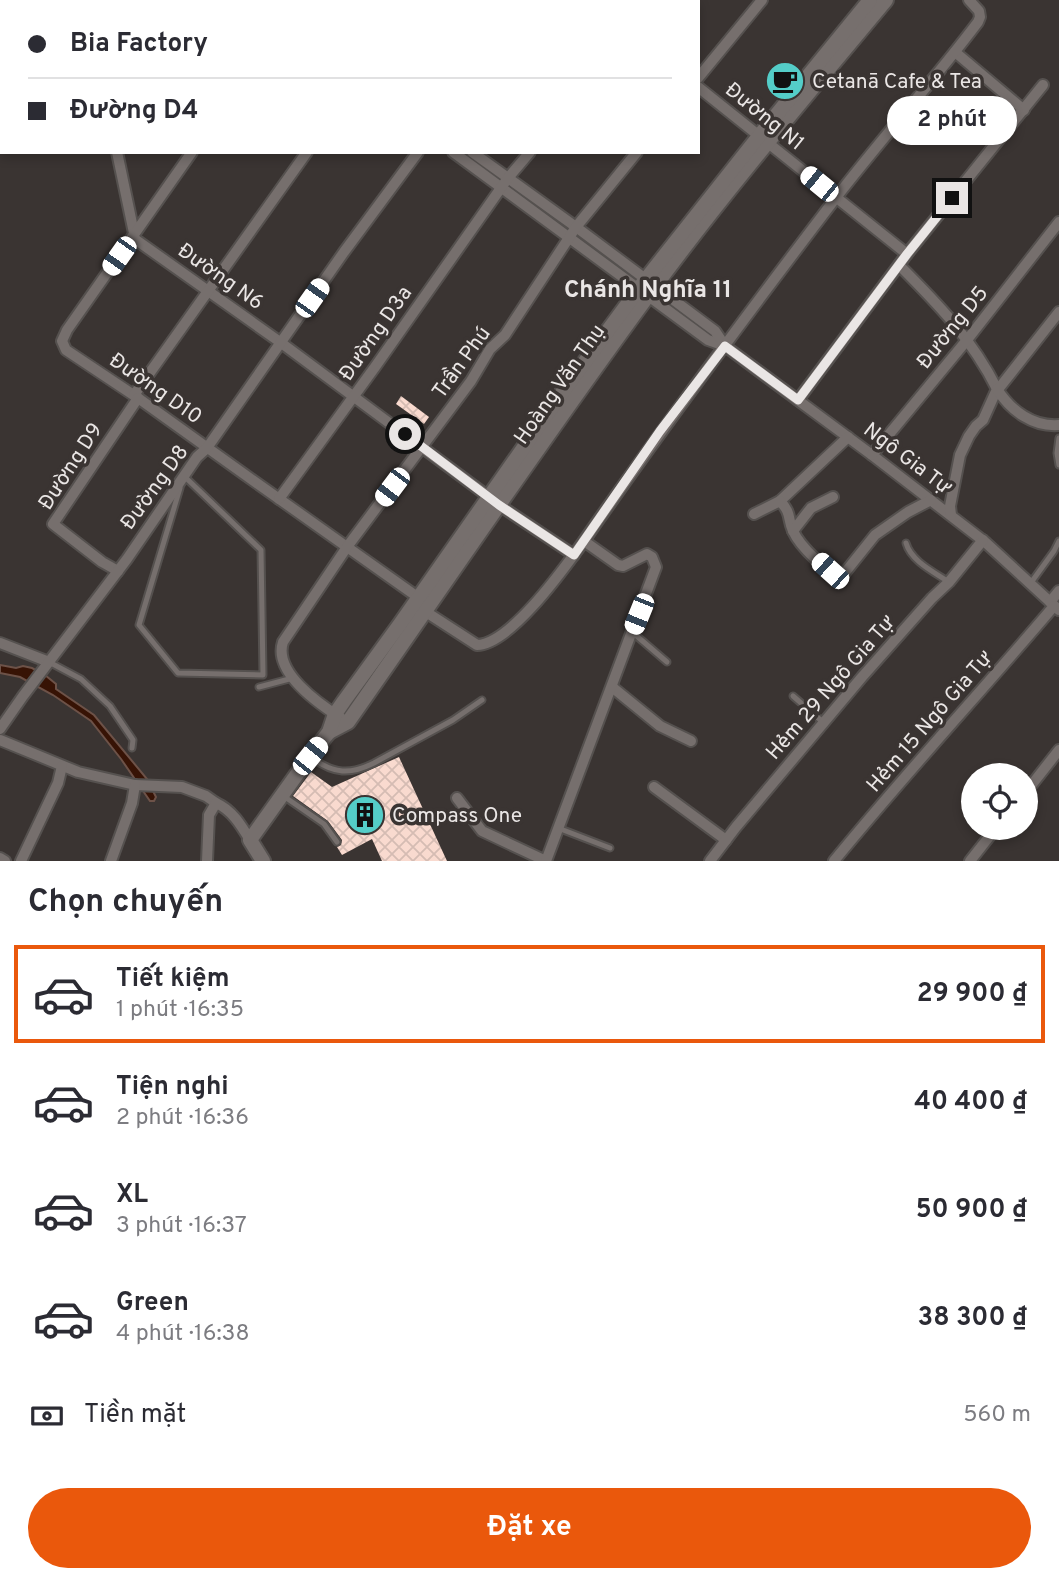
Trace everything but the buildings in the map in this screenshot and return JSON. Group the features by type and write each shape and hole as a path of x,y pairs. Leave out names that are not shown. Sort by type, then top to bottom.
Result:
{"street":[{"path":"700,76 762,0"},
{"name":"Hoàng Văn Thụ","path":"841,45 870,0"},
{"name":"Hoàng Văn Thụ","path":"250,840 406,628 419,598 450,564 647,287 841,45 886,0"},
{"path":"426,612 477,645 485,645 535,605 574,555 660,431 836,198 956,52 980,18 979,11 969,0"},
{"path":"956,52 1024,110"},
{"path":"798,400 907,254 1044,85"},
{"name":"Đường N1","path":"700,89 907,254"},
{"path":"117,154 133,235"},
{"name":"Đường D10","path":"191,154 67,330 62,341 66,350 136,396 419,598"},
{"name":"Đường D9","path":"118,571 53,524 136,396 306,154"},
{"name":"Đường D8","path":"0,729 118,571 197,457 207,448 344,252 417,154"},
{"name":"Ngô Gia Tự","path":"456,154 505,183 573,232 647,287 708,340 725,346 849,437 983,540 1054,606"},
{"name":"Ngô Gia Tự","path":"474,154 505,183"},
{"name":"Đường D3a","path":"279,499 528,154"},
{"name":"Trần Phú","path":"341,718 293,678 280,654 282,644 347,547 471,381 490,349 505,335 573,232 635,154"},
{"name":"Đường D5","path":"872,455 967,340 1059,222"},
{"name":"Đường N6","path":"133,235 494,501 574,555"},
{"path":"899,265 935,301 967,340 1005,402 1020,415 1049,425 1059,424"},
{"path":"951,515 950,506 960,455 969,436 983,420 997,389 1059,312"},
{"path":"754,514 780,501 849,437"},
{"path":"793,531 811,508 832,498"},
{"path":"780,501 788,509 793,531 804,548 830,571 843,575 875,535 931,500"},
{"name":"Hẻm 29 Ngô Gia Tự","path":"710,861 824,723 983,540"},
{"path":"457,798 482,831 546,861 656,567 653,557 647,554 623,566 618,565 583,541"},
{"name":"Hoàng Văn Thụ","path":"406,628 426,612 450,564"},
{"name":"Hẻm 15 Ngô Gia Tự","path":"834,861 1054,606 1059,591"},
{"path":"0,643 46,666"},
{"path":"612,687 660,726 691,741"},
{"path":"0,740 78,772 135,785 182,787 206,796 238,820 263,861"},
{"path":"1038,777 1059,750"},
{"path":"21,861 58,783 62,766"},
{"path":"111,861 132,803 135,785"},
{"path":"654,787 726,840"},
{"path":"207,861 209,815 216,803"},
{"path":"970,861 987,840"},
{"path":"0,858 5,861"}],"lane":[{"path":"1059,438 1059,465"},
{"path":"183,477 261,550 263,675 178,673 139,625 183,477"},
{"path":"1030,584 1059,541"},
{"path":"906,543 919,561 949,582"},
{"path":"632,632 667,662"},
{"path":"46,666 80,680 110,706 133,740 132,748"},
{"path":"259,687 293,678"},
{"path":"793,696 824,723"},
{"path":"310,756 332,770 361,769 445,724 482,700"},
{"path":"282,796 324,824 337,842"},
{"path":"558,828 610,848"}],"shaded area":[{"path":"0,665 32,668 45,675 56,684 56,689 94,715 147,779 156,797 154,801 150,801 91,721 20,677 0,673"}],"place":[{"name":"Cetanā Cafe & Tea","path":"785,81"},
{"name":"Compass One","path":"365,815"}],"district":[{"name":"Chánh Nghĩa 11","path":"648,289"}],"route":[{"path":"405,434 499,505 574,555 660,431 725,346 798,400 952,198"}]}
